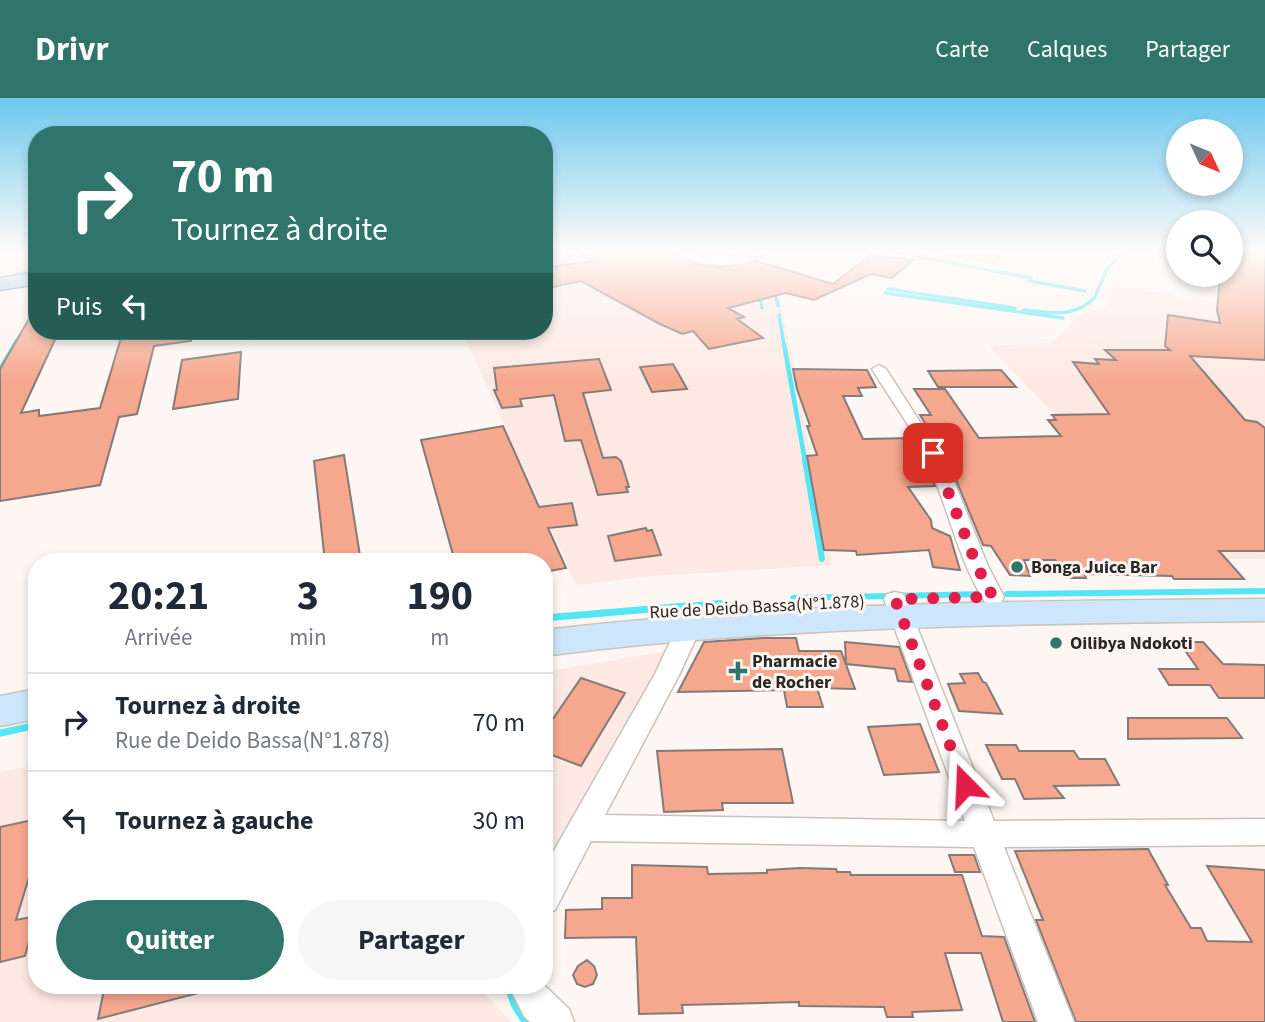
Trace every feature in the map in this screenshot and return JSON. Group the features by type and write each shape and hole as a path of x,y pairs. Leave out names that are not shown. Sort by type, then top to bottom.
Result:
{"main road":[{"name":"Rue de Deido Bassa(N°1.878)","path":"553,622 698,608 898,607 993,597 1265,594"},
{"path":"553,642 690,625 898,607 1265,610"},
{"path":"0,711 28,706"},
{"path":"0,729 28,724"}],"street":[{"path":"879,369 938,464 977,566 993,597"},
{"path":"898,607 1056,1022"},
{"path":"553,882 667,676 690,625"},
{"path":"582,828 984,834 1265,832"},
{"path":"530,994 536,1004 556,1022"}],"shaded area":[{"path":"553,295 772,295 781,300 832,565 654,576 576,585 466,340 553,340"},
{"path":"1111,295 1171,295 1219,303 1265,342 1265,559 1002,562 1091,453 989,346 1051,343 1080,316 1106,305"},
{"path":"669,651 553,851 553,670"},
{"path":"28,767 28,994 485,994 511,1022 0,1022 0,772"}],"building":[{"path":"607,295 778,295 728,308 744,317 737,319 763,338 709,349 693,331 682,334"},
{"path":"794,295 825,295 814,300"},
{"path":"1218,295 1265,295 1265,360 1190,356 1245,420 1257,422 1265,428 1265,551 1219,551 1244,579 1174,579 1172,576 1085,574 1086,578 1068,578 1055,560 1024,560 1030,576 1010,575 991,546 983,545 949,463 920,415 931,415 914,389 945,389 979,438 1061,436 1048,420 1056,420 1052,415 1109,414 1073,362 1099,364 1095,359 1116,360 1105,350 1170,350 1165,346 1168,315 1220,323 1217,310"},
{"path":"28,321 28,340 55,340 21,413 39,410 39,416 100,408 120,340 191,340 154,346 137,414 119,417 100,485 0,501 0,369"},
{"path":"241,352 238,399 173,409 182,360"},
{"path":"599,359 611,390 583,393 603,458 616,457 621,461 628,492 598,495 581,440 565,441 554,395 520,399 522,406 502,408 494,390 497,390 494,368"},
{"path":"673,364 687,389 652,392 640,367"},
{"path":"793,369 867,370 876,387 858,388 862,396 843,396 863,439 913,438 935,486 908,487 931,520 932,528 950,536 960,570 933,567 929,550 857,555 856,551 824,550 807,456 817,455"},
{"path":"1001,370 1016,387 938,387 928,371"},
{"path":"503,426 539,507 572,503 577,525 548,528 566,568 553,570 553,553 452,553 421,440"},
{"path":"344,455 360,553 324,553 314,461"},
{"path":"646,528 647,531 652,530 661,555 615,561 608,536"},
{"name":"Pharmacie de Rocher","path":"796,638 799,651 841,651 855,689 817,688 823,707 787,707 784,690 678,692 704,642"},
{"path":"845,642 899,647 912,682 898,681 895,669 846,664"},
{"path":"1179,642 1203,642 1223,664 1265,665 1265,698 1219,698 1210,685 1169,685 1159,669 1198,669"},
{"path":"978,673 1002,714 959,711 948,684 965,683 960,674"},
{"path":"581,678 625,693 581,766 553,755 553,719"},
{"path":"1128,718 1227,718 1242,738 1128,739"},
{"path":"920,724 939,772 884,775 868,727"},
{"path":"986,745 1016,745 1019,751 1074,751 1079,759 1105,759 1119,785 1054,786 1064,798 1024,799 1015,779 1002,779"},
{"path":"782,749 793,803 722,803 723,810 664,812 657,751"},
{"path":"28,821 28,881 16,920 28,918 28,945 25,956 0,962 0,827"},
{"path":"1148,849 1168,885 1165,885 1191,928 1201,928 1207,941 1252,942 1207,866 1265,870 1265,1022 1076,1022 1036,920 1043,920 1015,851"},
{"path":"949,855 974,855 980,872 955,872"},
{"path":"632,865 707,867 708,874 767,873 767,870 800,868 836,869 837,872 850,872 851,875 962,875 982,936 1004,937 1035,1022 1003,1022 981,953 945,953 962,1010 912,1012 913,1017 887,1017 884,1007 799,1006 799,1002 682,1005 683,1013 639,1014 636,937 565,938 566,910 602,909 602,898 632,898"},
{"path":"587,960 594,966 597,975 593,984 585,987 577,984 573,975 578,966"},
{"path":"103,994 194,994 98,1019"}],"waterway":[{"path":"754,295 761,302 762,308"},
{"path":"776,295 778,306"},
{"path":"900,295 1063,318"},
{"path":"929,295 1015,308"},
{"path":"1024,310 1053,313 1071,311 1088,304 1095,297"},
{"path":"779,315 784,345"},
{"path":"14,345 17,340"},
{"path":"0,369 15,344"},
{"path":"784,344 805,461"},
{"path":"805,460 822,559"},
{"path":"1007,594 1265,591"},
{"path":"793,598 987,594"},
{"path":"666,608 720,603"},
{"path":"553,617 687,606"},
{"path":"0,733 28,727"},
{"path":"512,994 527,1022"}],"place":[{"name":"Bonga Juice Bar","path":"1017,567"},
{"name":"Oilibya Ndokoti","path":"1056,643"},
{"name":"Pharmacie de Rocher","path":"738,671"}],"route":[{"path":"933,453 977,566 993,597 895,599 965,785"}]}
